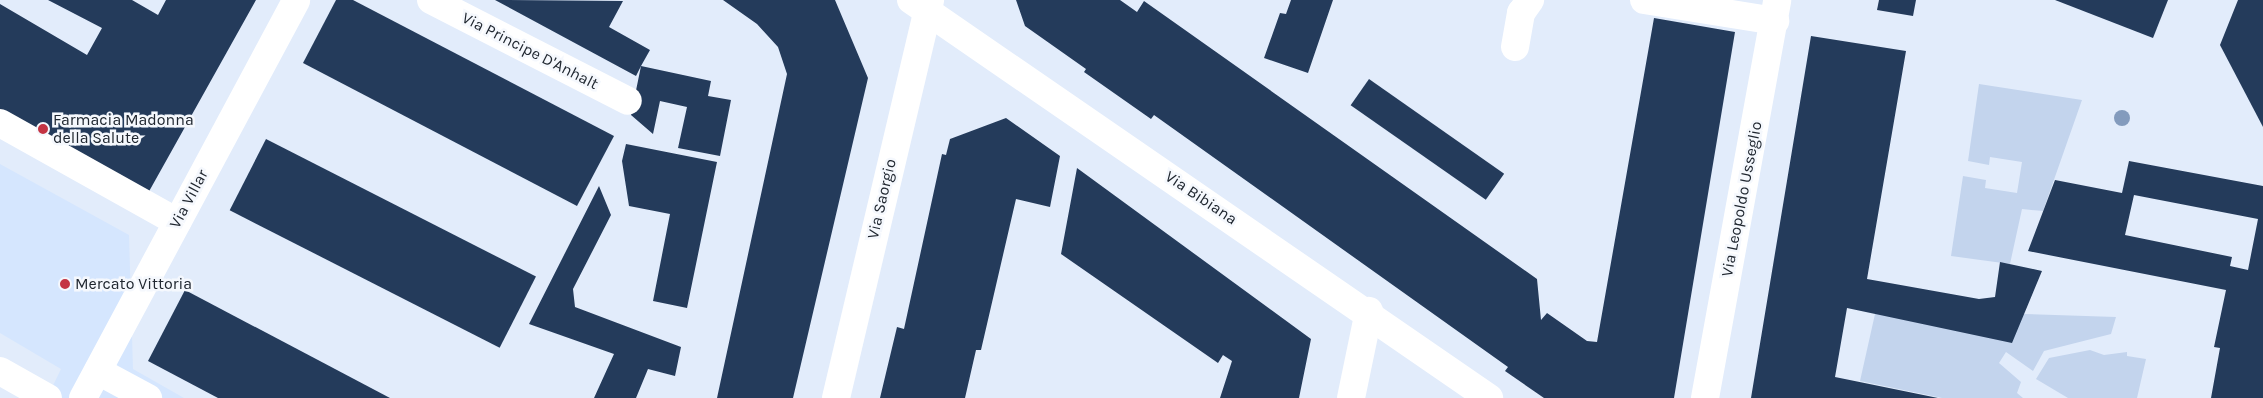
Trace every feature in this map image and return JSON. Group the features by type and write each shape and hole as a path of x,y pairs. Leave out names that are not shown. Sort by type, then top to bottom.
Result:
{"street":[{"name":"Via Villar","path":"83,398 296,0"},
{"name":"Via Principe D'Anhalt","path":"431,0 628,101"},
{"path":"1515,47 1521,13 1530,0"},
{"path":"1644,0 1776,10"},
{"name":"Via Bibiana","path":"922,4 1369,311 1489,398"},
{"name":"Via Saorgio","path":"836,398 922,4"},
{"name":"Via Leopoldo Usseglio","path":"1705,398 1776,10"},
{"path":"0,123 177,222"},
{"path":"1351,398 1369,311"},
{"path":"0,371 48,398"},
{"path":"98,371 148,398"}],"shaded area":[{"path":"1979,84 2082,100 2043,211 2022,209 2010,264 1951,256 1963,176 1986,180 1985,188 2017,193 2022,162 1990,157 1989,165 1968,161"},
{"name":"Mercato Vittoria","path":"0,164 129,235 133,369 184,398 47,398 61,369 0,333"},
{"path":"1875,314 2024,314 2116,317 2111,334 2044,351 2033,371 2006,352 1999,363 2021,382 2017,393 2023,398 1942,398 1860,381"},
{"path":"2090,350 2104,355 2127,352 2127,356 2146,359 2137,398 2068,398 2036,379 2049,358"}],"building":[{"path":"48,0 132,0 158,15 166,0 256,0 147,195 0,112 0,4 87,55 102,28"},
{"path":"336,0 353,0 614,136 577,206 303,63"},
{"path":"495,0 623,1 609,27 650,50 636,76"},
{"path":"723,0 835,0 868,78 793,398 717,398 787,74 778,47 757,24"},
{"path":"1016,0 1120,0 1137,12 1144,1 1537,279 1541,320 1547,313 1587,341 1597,342 1654,18 1735,32 1674,398 1544,398 1505,371 1508,367 1154,115 1151,119 1084,72 1086,69 1025,26"},
{"path":"1291,0 1333,0 1308,73 1264,58 1280,13 1286,14"},
{"path":"1879,0 1916,0 1913,16 1877,10"},
{"path":"2055,0 2168,0 2153,38"},
{"path":"2238,0 2263,0 2263,127 2220,45"},
{"path":"1811,36 1906,51 1867,279 1979,299 1995,297 2000,262 2042,271 2012,343 1847,308 1835,377 1938,398 1751,398"},
{"path":"641,66 711,81 708,96 731,100 720,156 678,148 687,107 660,101 653,134 631,115"},
{"path":"1369,79 1504,174 1486,200 1351,105"},
{"path":"1006,118 1060,156 1050,207 1016,199 981,350 976,350 965,398 880,398 897,327 904,329 942,154 946,155 950,139"},
{"path":"266,139 536,277 500,348 230,210"},
{"path":"626,144 717,162 687,308 653,301 670,214 629,206 622,161"},
{"path":"2129,161 2263,186 2263,398 2211,398 2220,348 2214,347 2226,290 2028,251 2055,180 2122,193","holes":["2134,195 2258,219 2248,270 2230,266 2232,257 2125,235"]},
{"path":"1077,168 1311,339 1299,398 1220,398 1232,361 1223,355 1218,363 1061,254"},
{"path":"599,186 611,215 573,289 575,307 681,347 675,376 648,369 636,398 594,398 614,354 529,324"},
{"path":"185,290 390,398 218,398 148,361"}],"place":[{"name":"Farmacia Madonna della Salute","path":"43,129"},
{"name":"Mercato Vittoria","path":"65,284"}]}
